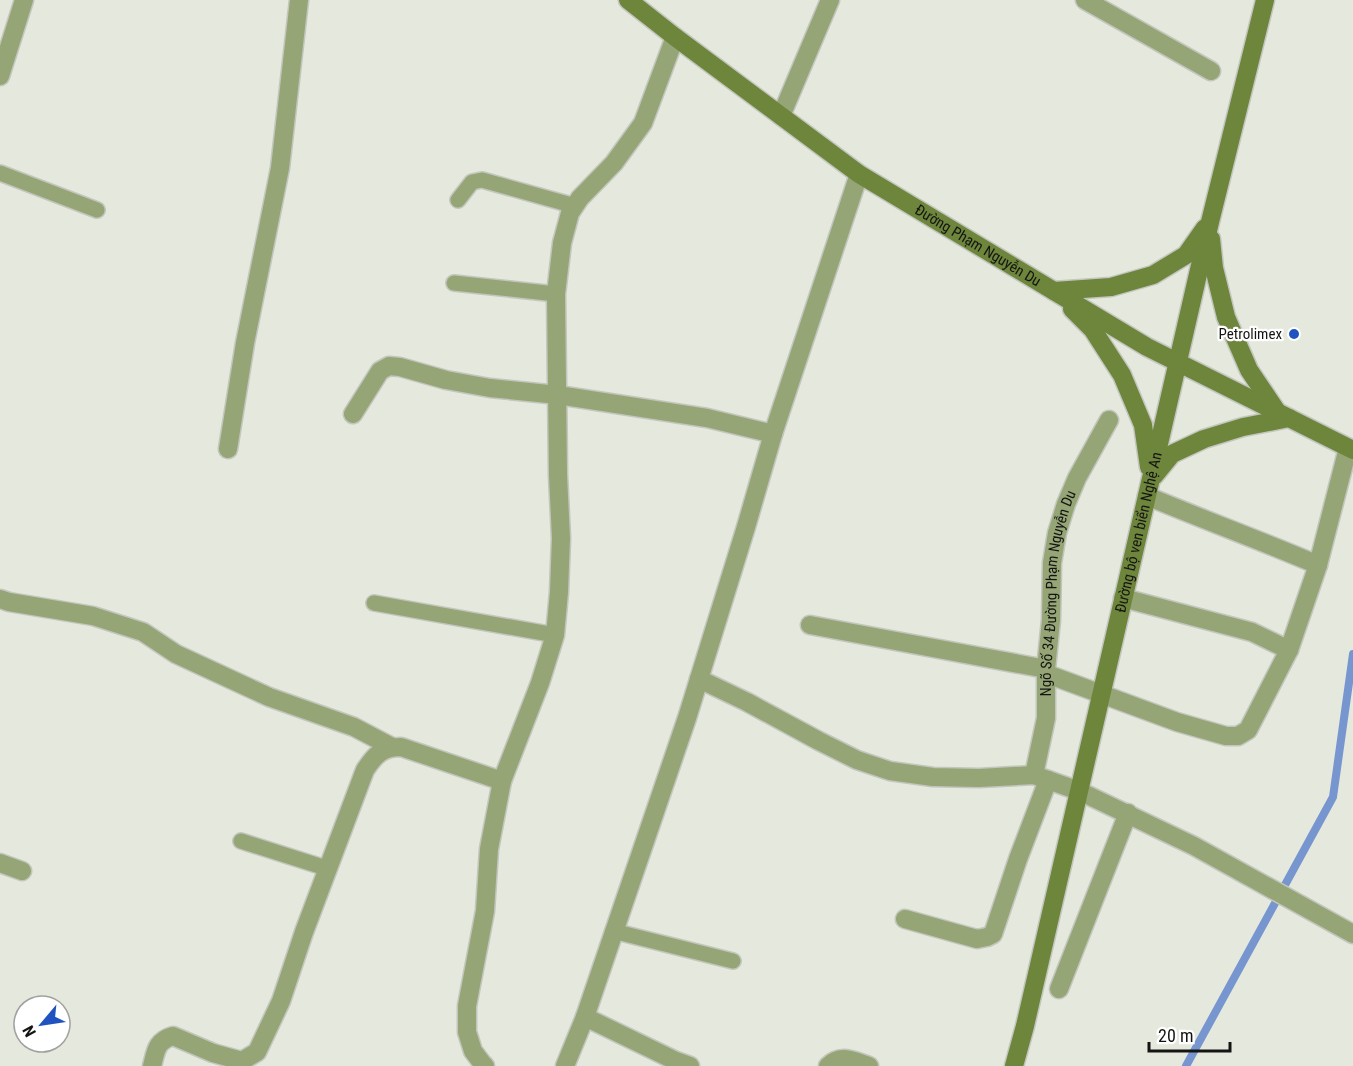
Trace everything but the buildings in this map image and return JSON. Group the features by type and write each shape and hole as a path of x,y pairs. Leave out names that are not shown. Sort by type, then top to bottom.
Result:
{"main road":[{"name":"Đường Phạm Nguyễn Du","path":"628,0 859,174 1147,346 1350,449"},
{"name":"Đường bộ ven biển Nghệ An","path":"1014,1066 1210,222 1265,0"},
{"path":"1054,291 1111,287 1153,275 1186,255 1210,222"},
{"path":"1149,488 1172,454 1204,439 1283,416 1248,370 1226,317 1214,268 1210,222"},
{"path":"1054,291 1093,330 1122,375 1143,425 1149,488"}],"street":[{"path":"0,76 24,0"},
{"path":"228,449 245,343 280,168 299,0"},
{"path":"781,116 830,0"},
{"path":"1085,0 1211,71"},
{"path":"485,1066 472,1051 467,1032 467,1006 485,911 489,849 502,781 540,682 555,635 561,538 556,294 562,243 570,213 580,198 614,163 643,123 675,37"},
{"path":"565,1066 585,1017 699,679 773,434 859,174"},
{"path":"353,414 380,371 389,366 490,388 558,395 707,418 773,434"},
{"name":"Ngõ Số 34 Đường Phạm Nguyễn Du","path":"905,919 977,939 993,934 1018,859 1041,777 1046,718 1046,671 1051,620 1052,563 1057,533 1077,478 1109,420"},
{"path":"810,625 1046,671 1177,722 1226,736 1238,736 1248,730 1289,650 1318,565 1350,449"},
{"path":"1149,488 1199,518 1265,542 1318,565"},
{"path":"1123,598 1252,633 1289,650"},
{"path":"0,599 93,616 143,632 176,654 269,697 354,727 392,747"},
{"path":"699,679 857,760 890,771 933,777 1041,777 1079,791 1194,846 1353,934"},
{"path":"152,1066 161,1041 173,1036 233,1060 242,1061 258,1052 281,1001 304,932 365,770 382,751 392,747 401,747 502,781"},
{"path":"1059,988 1128,813"},
{"path":"0,863 22,871"},
{"path":"585,1017 690,1066"},
{"path":"828,1066 835,1060 843,1058 869,1066"}],"lane":[{"path":"0,173 98,210"},
{"path":"458,200 472,182 482,180 575,206"},
{"path":"454,283 556,294"},
{"path":"374,603 555,635"},
{"path":"241,841 329,869"},
{"path":"613,931 733,961"}],"waterway":[{"path":"1186,1066 1333,797 1353,654"}],"place":[{"name":"Petrolimex","path":"1294,334"}]}
